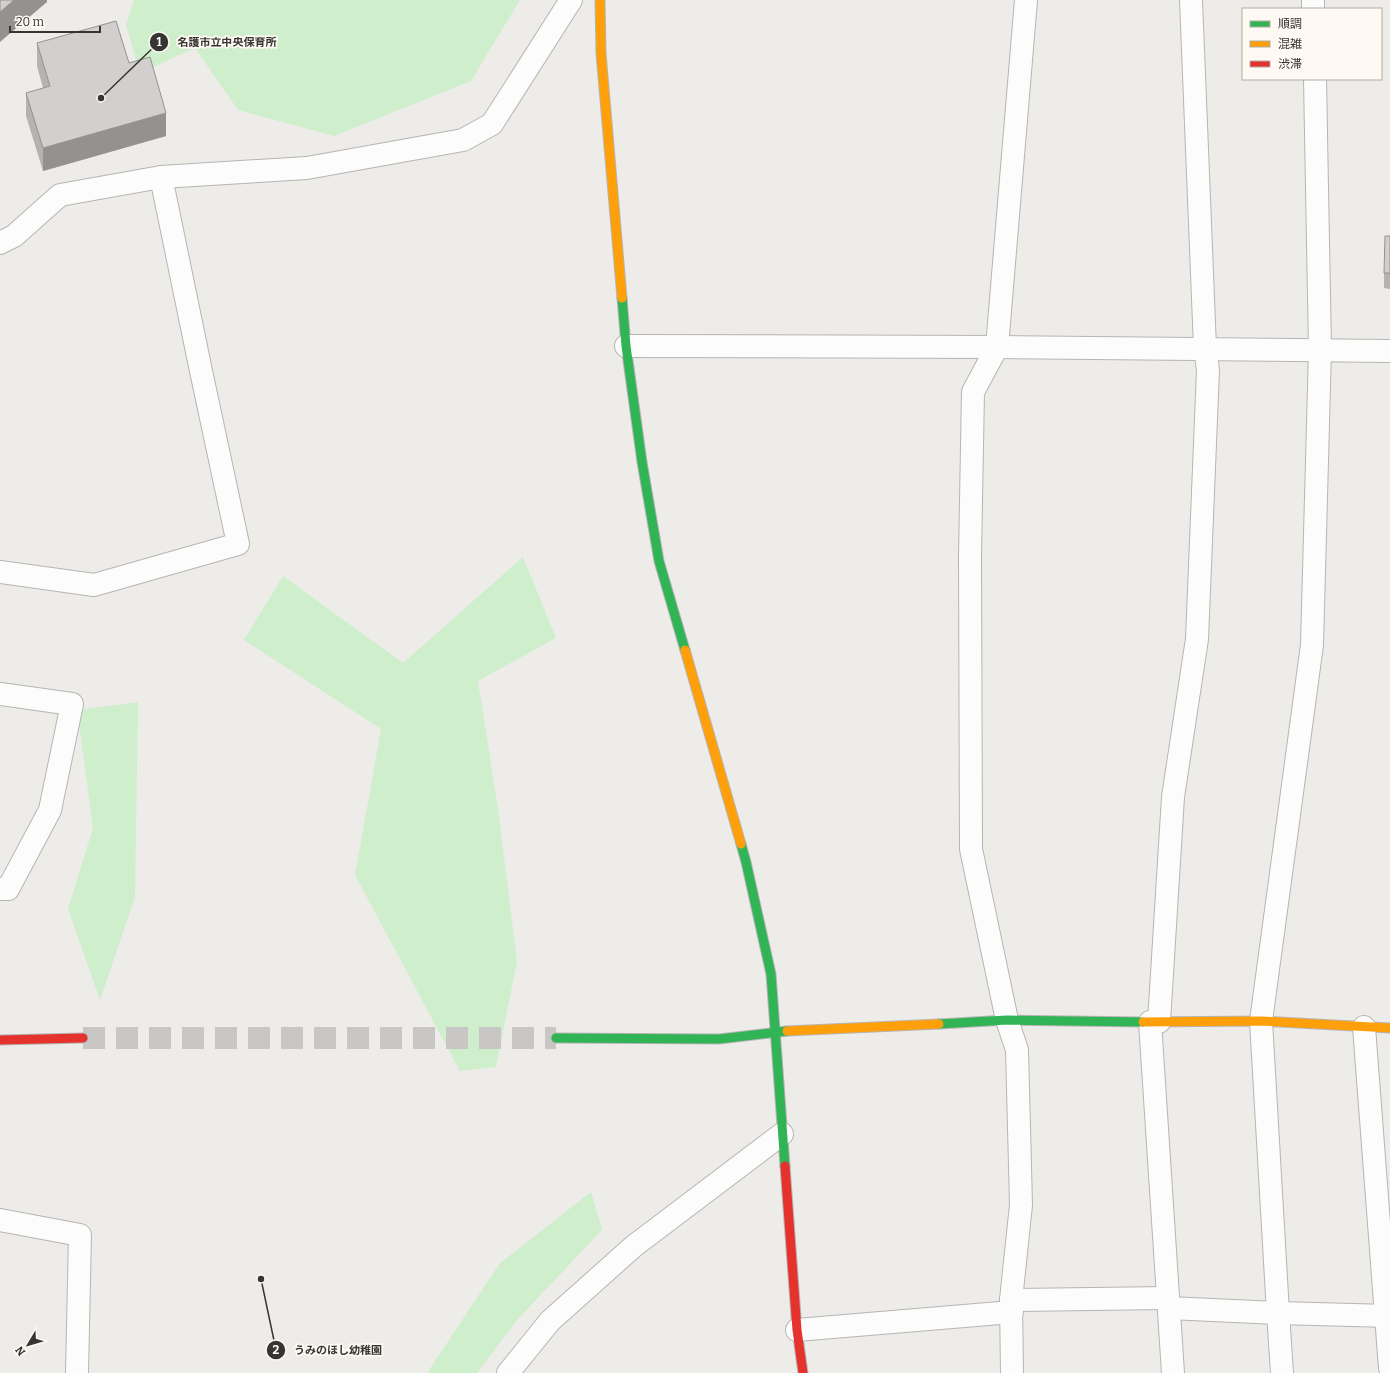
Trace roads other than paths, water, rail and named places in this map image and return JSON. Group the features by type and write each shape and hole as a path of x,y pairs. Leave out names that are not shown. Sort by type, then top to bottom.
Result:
{"street":[{"path":"0,244 14,236 60,195 161,177 307,168 463,140 492,124 572,0"},
{"path":"600,0 601,54 626,346 642,462 659,561 746,862 771,974 797,1330 803,1373"},
{"path":"1012,1373 1011,1306 1021,1205 1017,1050 1007,1020 971,849 970,557 973,392 997,347 1026,0"},
{"path":"1173,1373 1155,1022 1173,797 1197,639 1208,370 1205,348 1191,0"},
{"path":"1282,1373 1261,1021 1312,645 1320,350 1315,80"},
{"path":"0,572 94,585 238,544 161,177"},
{"path":"626,346 1205,348 1390,351"},
{"path":"0,694 72,704 50,810 8,889 0,888"},
{"path":"556,1038 719,1039 776,1032 1007,1020 1155,1022 1261,1021 1390,1028"},
{"path":"1364,1027 1388,1316 1390,1368"},
{"path":"0,1040 83,1038"},
{"path":"508,1373 550,1321 634,1246 782,1134"},
{"path":"0,1220 80,1235 77,1373"},
{"path":"797,1330 1011,1306 1169,1303 1278,1313 1388,1316"}],"tunnel":[{"path":"83,1038 556,1038"}],"place":[{"name":"名護市立中央保育所","path":"101,98"},
{"name":"うみのほし幼稚園","path":"261,1279"}]}
